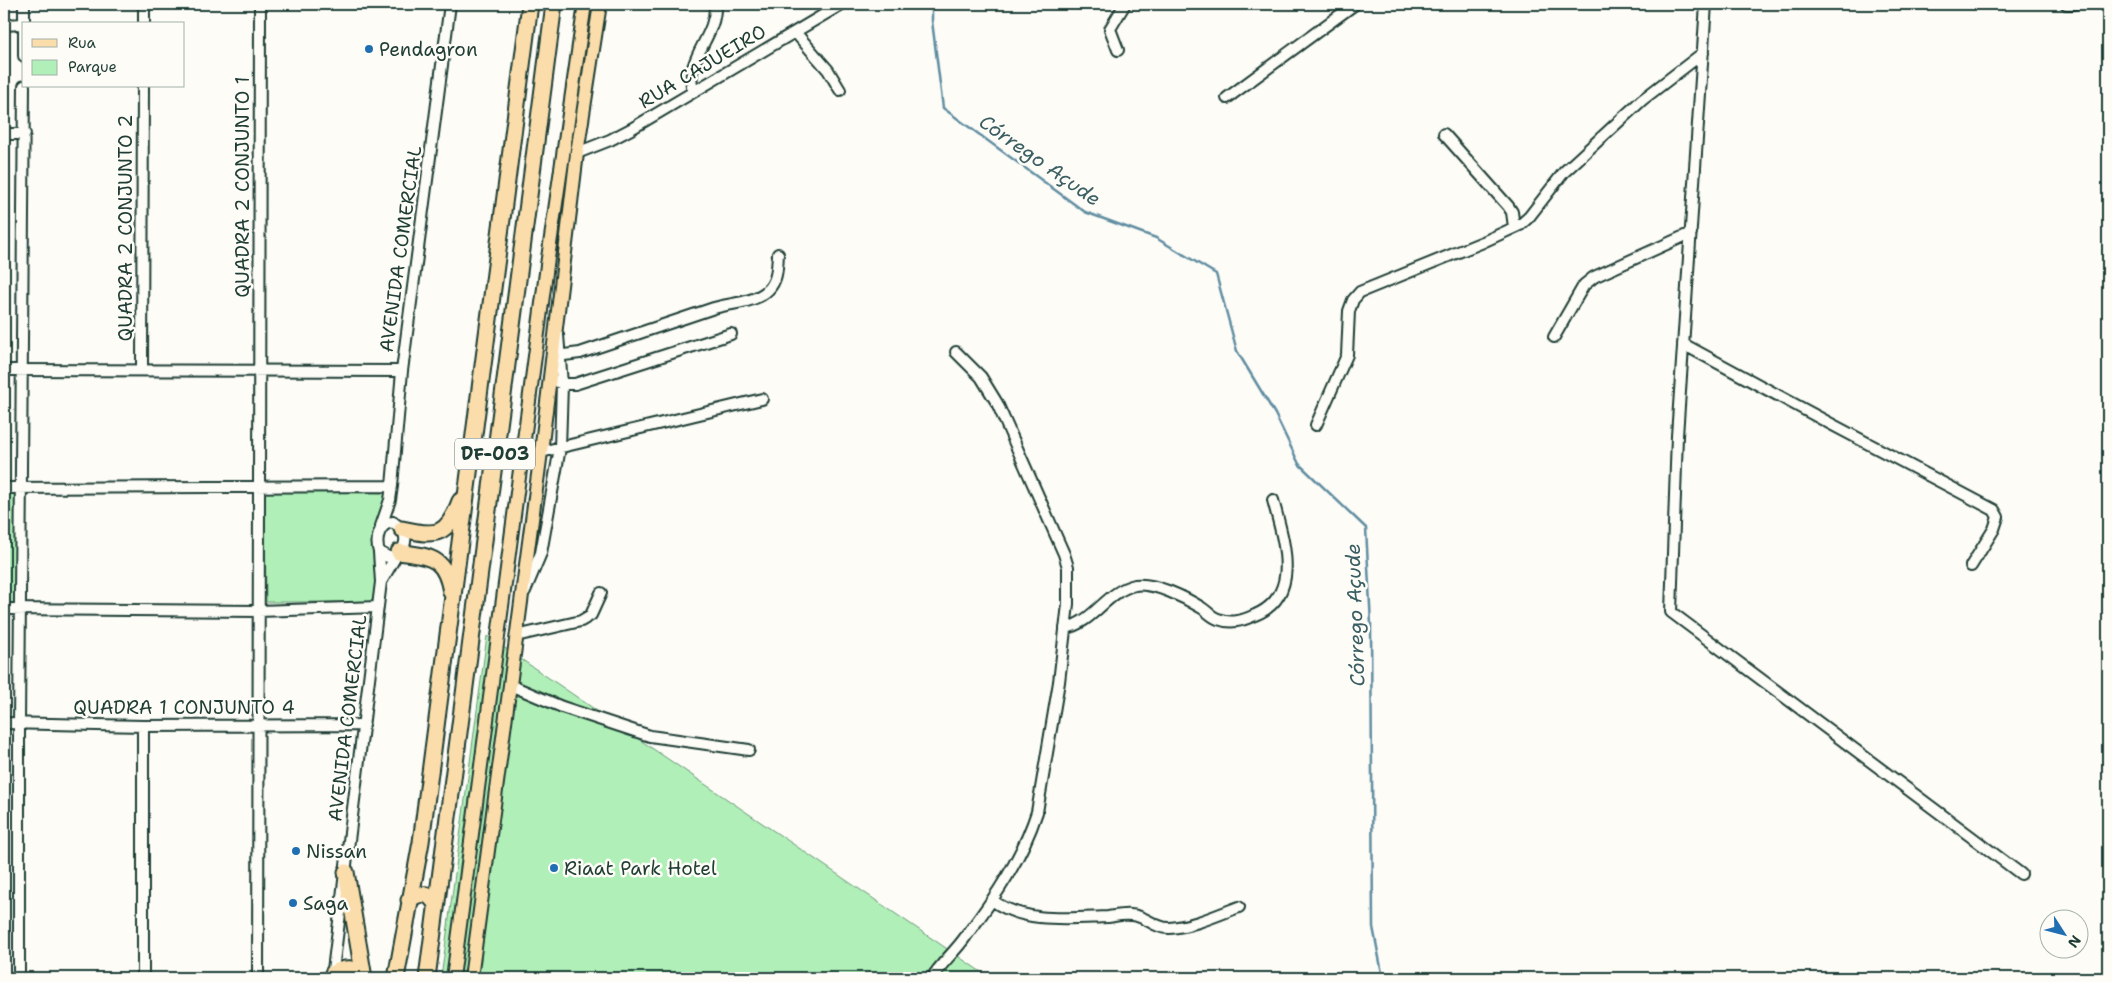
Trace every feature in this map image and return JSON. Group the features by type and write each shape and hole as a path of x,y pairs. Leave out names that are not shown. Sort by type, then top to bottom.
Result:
{"highway":[{"name":"DF-003","path":"396,978 421,842 530,4"},
{"name":"DF-003","path":"427,978 554,4"},
{"path":"400,526 421,533 435,533 446,528 455,515 468,480"},
{"path":"398,554 424,555 436,562 448,576 452,600"},
{"path":"346,872 364,978"},
{"path":"409,900 420,894 425,894 430,896 436,905"},
{"path":"333,976 346,968 353,969 364,978"}],"main road":[{"path":"454,978 546,274 585,4"},
{"path":"471,978 541,452 549,378 556,356 556,322 577,153 600,4"}],"street":[{"path":"23,22 24,4"},
{"path":"144,4 144,22"},
{"name":"QUADRA 2 CONJUNTO 1","path":"258,978 260,4"},
{"name":"AVENIDA COMERCIAL","path":"381,526 390,500 392,486 402,371 450,4"},
{"path":"693,92 690,79 694,61 709,35 716,14 715,4"},
{"name":"RUA CAJUEIRO","path":"577,153 631,129 842,4"},
{"path":"1118,50 1110,29 1125,4"},
{"path":"1227,98 1355,4"},
{"path":"1706,4 1677,436 1672,612 2021,874"},
{"path":"2066,4 2074,4"},
{"path":"4,24 22,24"},
{"path":"795,32 828,70 840,90"},
{"path":"1316,425 1346,355 1348,311 1353,300 1360,292 1514,227 1530,217 1564,172 1642,100 1703,53"},
{"path":"19,978 24,88"},
{"name":"QUADRA 2 CONJUNTO 2","path":"142,370 143,88"},
{"path":"4,134 25,134"},
{"path":"1444,134 1508,206 1512,212 1514,227"},
{"path":"1554,337 1584,286 1594,277 1691,232"},
{"path":"521,601 541,553 560,448 562,384 556,356 580,353 716,308 754,298 767,291 773,283 777,274 778,254"},
{"path":"549,378 562,384 574,384 731,334"},
{"path":"1683,344 1994,510 1998,517 1994,529 1971,566"},
{"path":"932,978 965,938 992,900 1019,856 1037,812 1059,682 1069,581 1064,554 997,403 981,377 956,352"},
{"path":"4,370 402,371"},
{"path":"541,452 762,398"},
{"path":"4,488 392,486"},
{"name":"AVENIDA COMERCIAL","path":"390,500 400,526"},
{"path":"1065,628 1074,627 1087,619 1116,593 1136,585 1166,590 1187,599 1216,618 1231,623 1259,613 1271,605 1280,595 1286,566 1285,548 1273,500"},
{"path":"386,523 400,526 405,539 404,545 398,554 390,558 379,552 378,539 381,526 386,523"},
{"name":"AVENIDA COMERCIAL","path":"333,976 381,582 379,552"},
{"name":"AVENIDA COMERCIAL","path":"381,582 398,554"},
{"path":"516,636 581,621 591,615 601,593"},
{"path":"4,609 259,611 378,607"},
{"path":"510,685 562,707 650,736 749,750"},
{"name":"QUADRA 1 CONJUNTO 4","path":"4,723 143,726 364,725"},
{"path":"142,978 143,726"},
{"path":"992,900 1013,912 1045,917 1132,914 1161,928 1196,922 1239,907"}],"green space":[{"path":"265,491 384,493 386,502 375,602 266,602"},
{"path":"4,492 15,492 15,603 4,603"},
{"path":"487,636 990,978 441,978"}],"waterway":[{"name":"Córrego Açude","path":"932,4 932,21 943,108 1085,212 1156,238 1216,274 1237,351 1275,414 1299,464 1366,528 1371,625 1373,927 1383,978"}],"place":[{"name":"Pendagron","path":"369,49"},
{"name":"Nissan","path":"296,851"},
{"name":"Riaat Park Hotel","path":"554,868"},
{"name":"Saga","path":"293,903"}]}
